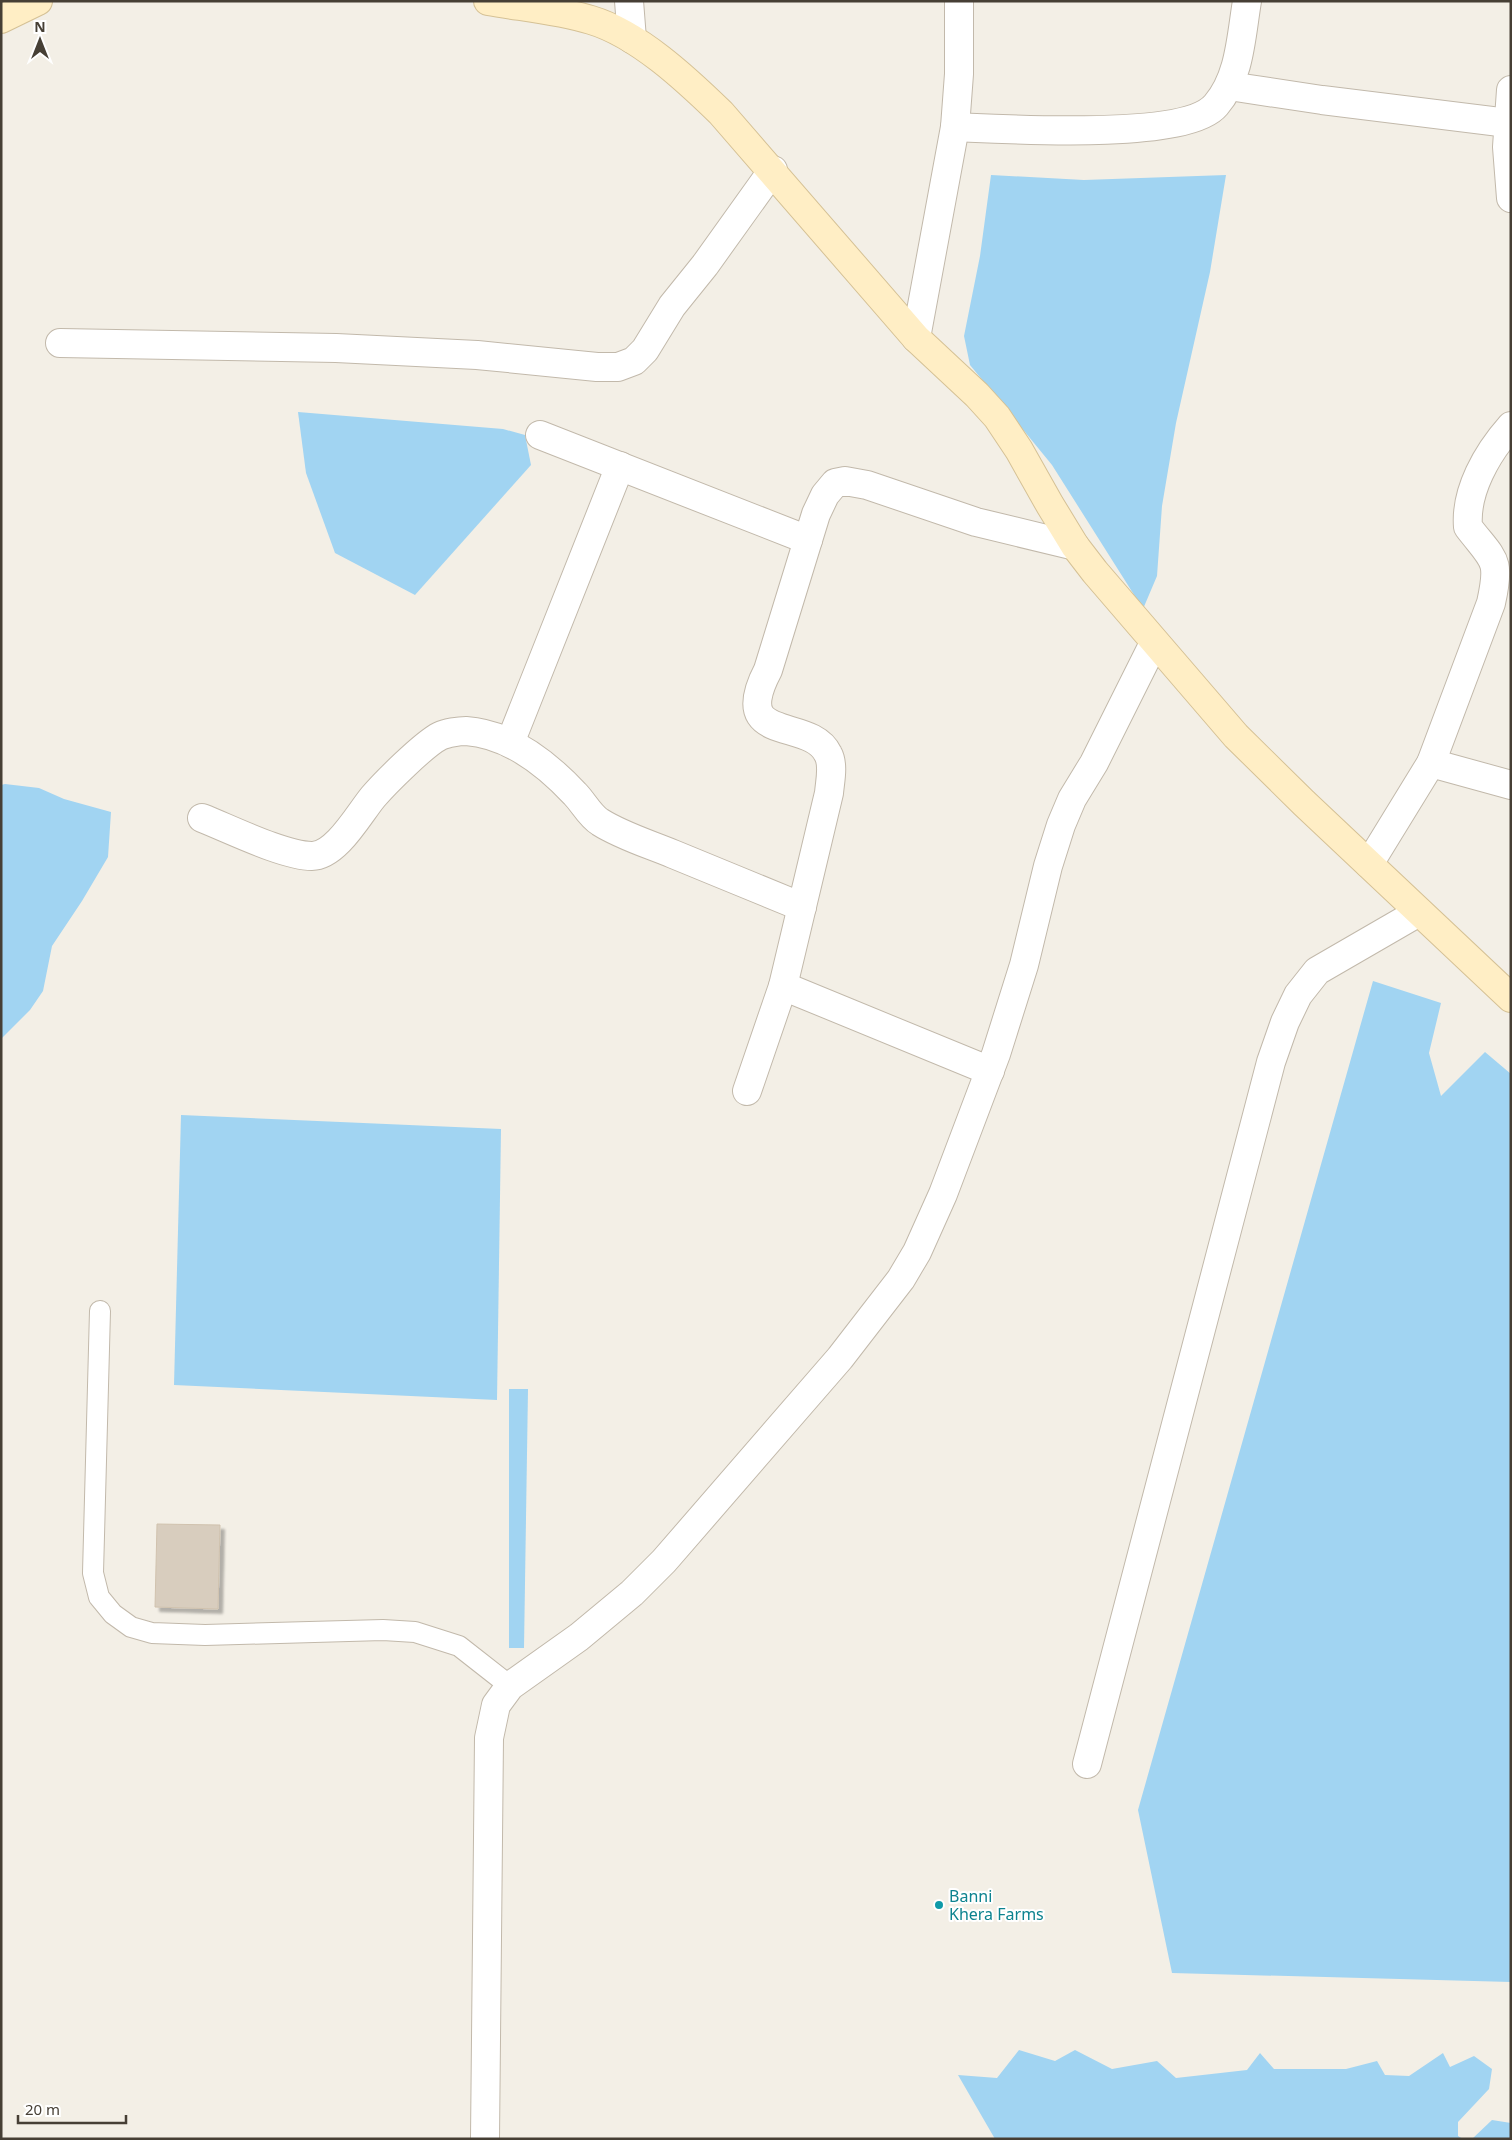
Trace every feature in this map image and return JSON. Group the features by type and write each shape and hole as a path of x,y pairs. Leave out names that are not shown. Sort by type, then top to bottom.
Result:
{"street":[{"path":"1,19 38,1"},
{"path":"488,1 592,20 632,39 686,79 721,113 773,170 916,338 977,395 997,418 1020,450 1075,546 1154,643 1236,736 1511,998"},
{"path":"628,1 632,39"},
{"path":"916,338 955,127 959,74 959,1"},
{"path":"955,127 1049,131 1158,127 1193,119 1215,107 1229,86 1236,68 1247,1"},
{"path":"1229,86 1322,100 1508,123"},
{"path":"1511,90 1507,147 1511,198"},
{"path":"60,343 336,348 477,355 597,367 618,367 634,361 645,350 672,306 700,272 773,170"},
{"path":"1369,864 1431,763 1491,603 1496,581 1496,569 1490,553 1468,527 1468,506 1483,463 1511,426"},
{"path":"540,435 808,540"},
{"path":"510,743 620,466"},
{"path":"747,1091 783,986 829,793 831,771 829,755 822,744 810,736 783,730 765,722 758,708 759,686 768,670 816,514 825,495 836,483 845,482 867,485 976,522 1075,546"},
{"path":"485,2139 489,1738 496,1705 510,1686 578,1637 632,1593 664,1561 840,1358 901,1279 917,1252 943,1194 990,1071 1024,964 1048,866 1061,825 1072,799 1098,755 1154,643"},
{"path":"202,818 276,847 299,854 314,856 328,851 344,835 374,796 416,754 440,736 464,731 486,735 510,743 545,766 574,793 598,821 627,835 802,907"},
{"path":"1431,763 1511,785"},
{"path":"1087,1764 1271,1062 1285,1022 1298,995 1317,971 1419,912"},
{"path":"783,986 990,1071"}],"lane":[{"path":"100,1311 93,1573 99,1597 113,1614 131,1627 152,1633 205,1635 382,1630 415,1632 459,1646 510,1686"}],"water":[{"path":"991,175 1084,180 1226,175 1210,272 1176,423 1162,506 1157,576 1143,609 1052,465 970,365 964,336 980,256"},
{"path":"298,412 503,429 525,435 531,465 415,595 335,553 306,473"},
{"path":"1,785 39,788 64,799 111,812 108,857 52,946 43,991 30,1010 1,1039"},
{"path":"1373,981 1441,1003 1429,1053 1441,1096 1485,1052 1511,1074 1511,1982 1172,1973 1138,1810"},
{"path":"181,1115 501,1129 497,1400 174,1385"},
{"path":"509,1389 528,1389 524,1648 509,1648"},
{"path":"1019,2050 1055,2061 1075,2050 1112,2069 1157,2061 1176,2078 1247,2070 1260,2053 1274,2069 1346,2069 1377,2061 1385,2075 1409,2076 1443,2053 1450,2067 1474,2056 1492,2069 1489,2089 1458,2122 1458,2136 1463,2139 995,2139 958,2075 997,2078"},
{"path":"1492,2120 1511,2123 1511,2139 1472,2139"}],"building":[{"path":"157,1524 220,1525 218,1609 155,1607"}],"place":[{"name":"Banni Khera Farms","path":"939,1905"}]}
